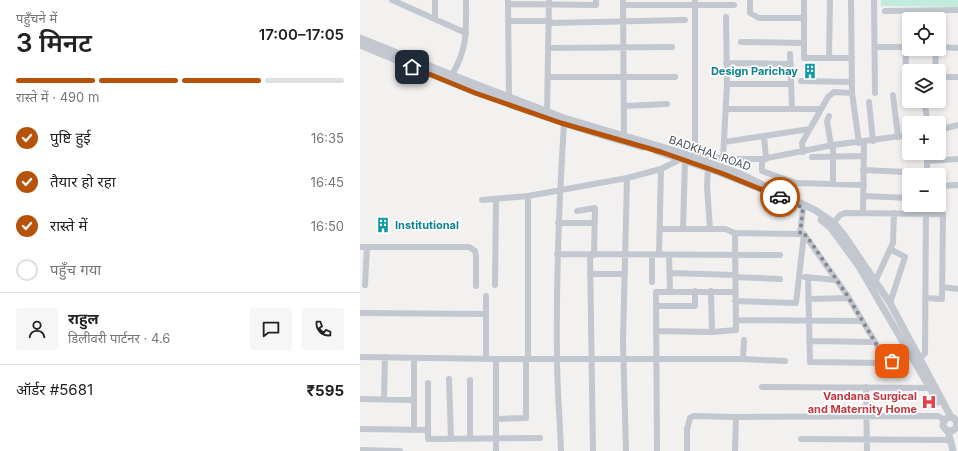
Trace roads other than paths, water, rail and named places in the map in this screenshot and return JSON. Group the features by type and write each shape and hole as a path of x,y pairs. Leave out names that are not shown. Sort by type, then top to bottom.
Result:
{"street":[{"path":"392,0 466,33"},
{"path":"408,0 408,8"},
{"path":"435,0 435,19"},
{"path":"452,75 461,60 466,42 466,0"},
{"path":"509,96 508,2 549,2 596,5 596,0"},
{"path":"750,0 750,14 759,18 804,18"},
{"path":"804,0 804,58 852,58"},
{"path":"829,58 830,0"},
{"path":"851,0 852,93 864,156 863,213"},
{"path":"874,0 875,93"},
{"path":"547,112 549,2"},
{"path":"624,139 625,77 623,2 695,2 734,5"},
{"path":"695,2 695,158 764,159 832,146 902,136"},
{"path":"885,11 958,10"},
{"path":"723,159 727,84 726,17"},
{"path":"508,21 623,22 685,20"},
{"name":"BADKHAL ROAD","path":"360,38 547,112 683,160 695,158 708,168 803,208 832,225 858,265 909,352 918,361 930,388 948,418"},
{"path":"741,42 804,43"},
{"name":"BADKHAL ROAD","path":"360,46 475,93 564,124 695,158 738,172 804,204 832,225 876,282 890,304 948,418"},
{"path":"548,48 672,47"},
{"path":"875,47 902,47"},
{"path":"946,47 958,48"},
{"path":"790,54 792,108"},
{"path":"726,63 791,64"},
{"path":"548,77 675,77"},
{"path":"946,77 958,78"},
{"path":"801,81 852,82"},
{"path":"727,84 791,84"},
{"path":"803,152 802,143 831,93 852,93"},
{"path":"893,95 898,137"},
{"path":"869,102 873,141"},
{"path":"625,106 667,104"},
{"path":"726,109 821,109"},
{"path":"829,116 827,121 832,146 833,184"},
{"path":"561,451 557,359 557,254 559,189 564,124"},
{"path":"946,128 958,125"},
{"path":"724,142 810,129"},
{"path":"764,136 764,159 762,171 796,183 864,185"},
{"path":"812,157 864,156"},
{"path":"927,168 927,161 958,159"},
{"path":"482,200 528,196 559,189 627,178 661,169 683,160 683,229"},
{"path":"708,168 707,186 710,230"},
{"path":"659,255 661,169"},
{"path":"863,170 902,172"},
{"path":"626,451 624,359 627,178"},
{"path":"946,186 958,185"},
{"path":"497,420 526,418 528,196"},
{"path":"864,196 902,198"},
{"path":"495,284 496,199"},
{"path":"577,211 595,208 590,274 593,451"},
{"path":"735,301 796,303 800,276 803,208"},
{"path":"832,225 840,215 863,213 943,214 942,299 925,298"},
{"path":"872,289 892,243 894,213"},
{"path":"918,361 924,354 926,214"},
{"path":"558,223 594,223"},
{"path":"660,229 730,230 735,233 802,234"},
{"path":"656,331 712,332 736,330 735,233"},
{"path":"802,234 848,298 887,362"},
{"path":"365,285 363,247 470,247 475,251 476,256 476,286"},
{"path":"890,249 905,257 890,304"},
{"path":"557,254 780,255"},
{"path":"652,255 652,282"},
{"path":"669,255 670,292"},
{"path":"590,274 625,274"},
{"path":"670,274 780,279"},
{"path":"800,276 836,280"},
{"path":"808,277 810,362 887,362 909,352"},
{"path":"942,287 958,289"},
{"path":"656,306 695,306 695,291"},
{"path":"711,291 712,332"},
{"path":"657,451 656,292 735,292"},
{"path":"486,296 486,358"},
{"path":"808,299 848,298"},
{"path":"360,313 486,314"},
{"path":"736,320 861,321"},
{"path":"744,340 744,359"},
{"path":"809,341 875,342"},
{"path":"360,357 496,359 744,359 785,361"},
{"path":"384,399 385,357"},
{"path":"414,358 414,430"},
{"path":"496,359 496,451"},
{"path":"450,379 451,439"},
{"path":"470,380 470,439"},
{"path":"428,383 428,439 540,438"},
{"path":"762,387 930,388"},
{"path":"866,387 867,451"},
{"path":"360,399 414,400"},
{"path":"687,451 687,429 692,416 938,416 948,418 958,423 954,430 948,431"},
{"path":"735,451 736,417"},
{"path":"948,418 943,426 948,431 953,451"},
{"path":"360,429 428,430"},
{"path":"801,439 950,440"},
{"path":"360,450 400,451"}],"place":[{"name":"Design Parichay","path":"810,71"},
{"name":"Institutional","path":"383,225"},
{"name":"Vandana Surgical and Maternity Home","path":"929,402"}]}
